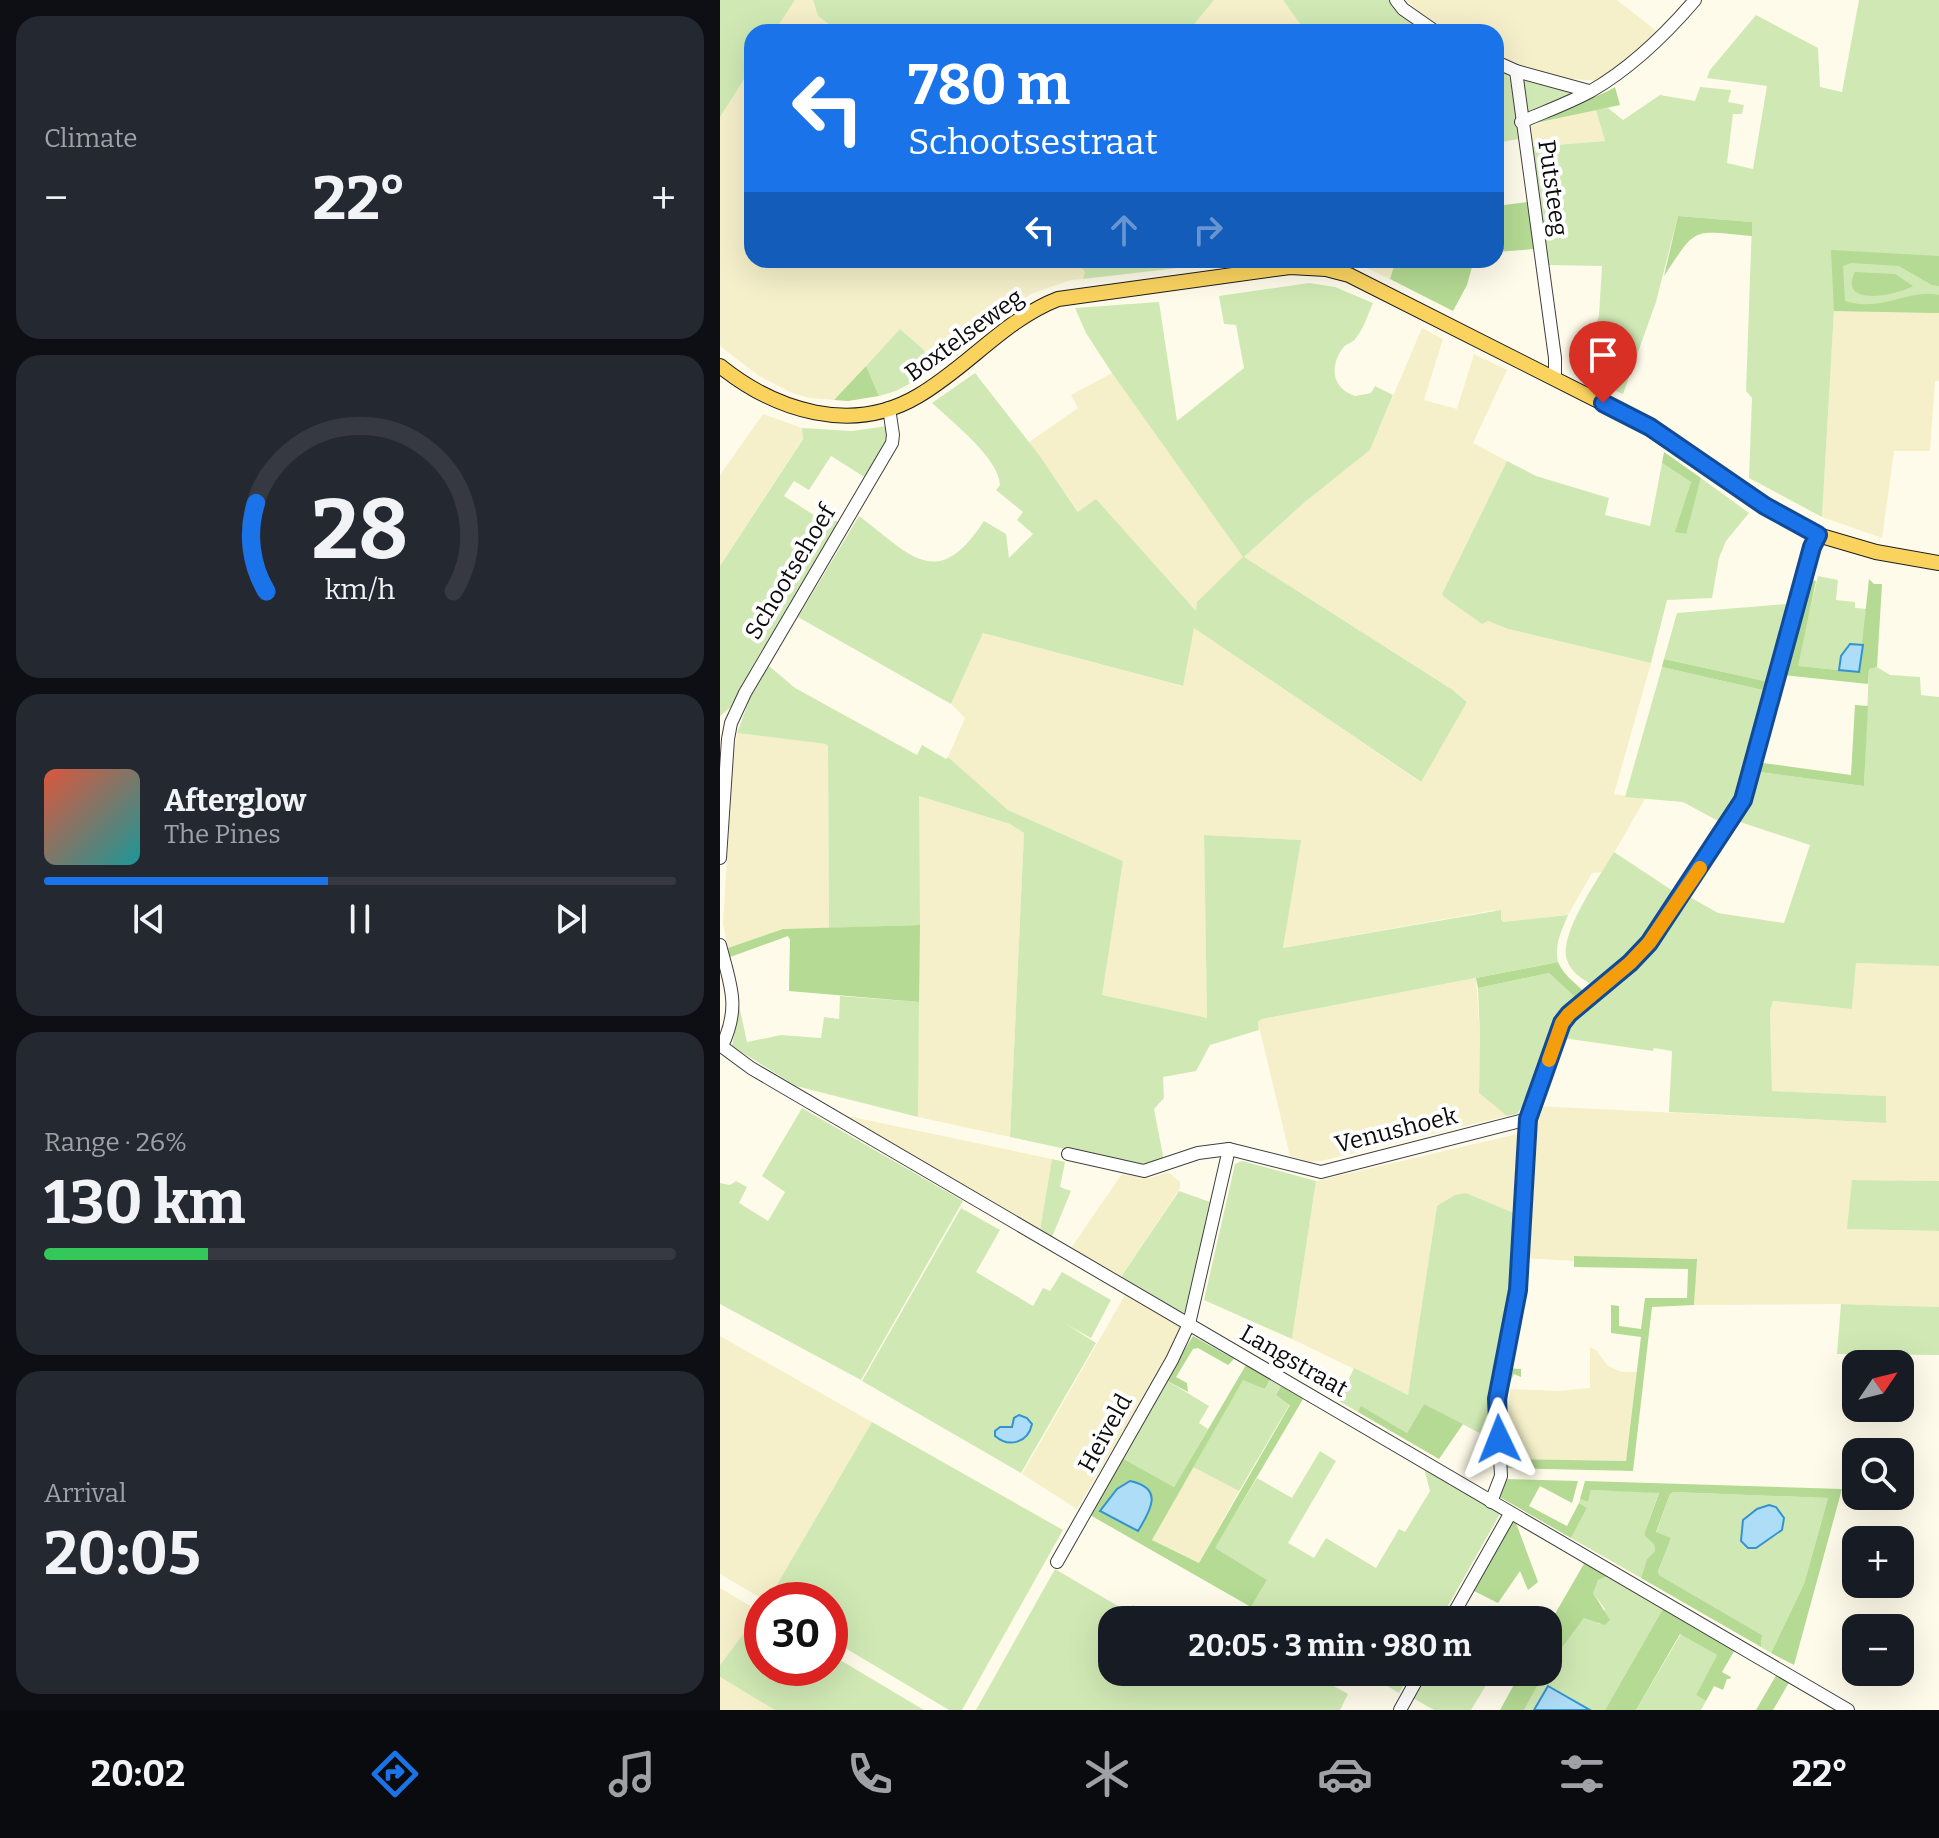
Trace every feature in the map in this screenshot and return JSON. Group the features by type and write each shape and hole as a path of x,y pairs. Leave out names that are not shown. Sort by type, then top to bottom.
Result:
{"main road":[{"name":"Boxtelseweg","path":"720,366 758,394 791,408 814,413 862,413 889,408 918,396 1035,308 1058,299 1283,268"},
{"name":"Boxtelseweg","path":"1308,268 1349,275 1650,427 1765,506 1818,535 1876,552 1932,562"}],"street":[{"path":"1396,0 1425,24"},
{"name":"Putsteeg","path":"1555,378 1555,358 1521,122 1613,77 1667,33 1695,0"},
{"path":"1504,66 1589,91"},
{"path":"1516,71 1521,122"},
{"name":"Schootsehoef","path":"720,858 731,723 745,693 892,443 893,426 889,408"},
{"path":"1491,1502 1501,1476 1497,1399 1518,1290 1528,1119 1562,1023 1649,943 1743,800 1812,547 1818,535"},
{"path":"720,945 733,996 731,1027 721,1046"},
{"name":"Langstraat","path":"721,1046 751,1068 1848,1710"},
{"name":"Venushoek","path":"1068,1154 1144,1171 1198,1153 1229,1149 1321,1172 1528,1119"},
{"path":"1189,1324 1229,1149"},
{"name":"Heiveld","path":"1057,1562 1172,1360 1189,1324"},
{"path":"1458,1606 1510,1514"},
{"path":"1400,1710 1413,1686"}],"shaded area":[{"path":"795,0 813,0 818,16 828,24 779,24"},
{"path":"1214,0 1283,0 1300,24 1194,24"},
{"path":"1406,0 1617,0 1659,33 1601,81 1571,79 1504,59 1504,24 1434,24"},
{"path":"744,80 744,268 1082,268 1085,272 1083,279 1031,294 999,317 963,352 932,372 924,350 900,329 834,400 809,398 790,392 759,376 720,346 720,117"},
{"path":"1596,110 1605,141 1530,147 1530,125"},
{"path":"1367,268 1393,268 1390,279"},
{"path":"1834,311 1939,313 1939,381 1935,381 1930,451 1894,451 1882,538 1822,517"},
{"path":"1422,328 1443,339 1424,400 1457,409 1474,354 1507,370 1473,443 1507,461 1442,594 1482,623 1488,621 1508,629 1651,663 1614,794 1645,799 1603,872 1592,873 1568,915 1503,922 1495,910 1283,948 1300,840 1204,835 1207,1019 1101,995 1123,861 1008,810 948,757 965,718 951,704 983,633 1182,686 1193,627 1420,782 1467,702 1455,691 1244,557 1305,502 1370,450"},
{"path":"1112,373 1244,557 1198,602 1196,612 1096,500 1079,512 1029,442 1078,408 1071,395"},
{"path":"763,414 802,428 803,438 720,566 720,475"},
{"path":"737,733 828,746 829,928 783,929 728,948 723,924"},
{"path":"919,796 1010,824 1024,833 1010,1137 918,1117"},
{"path":"1856,963 1939,966 1939,1181 1853,1180 1848,1229 1939,1231 1939,1307 1694,1305 1696,1259 1575,1256 1574,1261 1523,1258 1529,1122 1536,1106 1885,1123 1886,1096 1772,1091 1770,1011 1773,1001 1852,1009"},
{"path":"1476,978 1480,1037 1479,1093 1507,1116 1321,1161 1310,1162 1290,1156 1258,1022"},
{"path":"838,1114 1052,1159 1040,1230 951,1179"},
{"path":"1517,1134 1514,1213 1466,1193 1437,1206 1408,1395 1292,1339 1316,1181"},
{"path":"1168,1172 1180,1182 1180,1188 1121,1277 1071,1248 1122,1174 1150,1178"},
{"path":"1125,1295 1184,1329 1077,1509 1022,1474"},
{"path":"720,1336 872,1422 779,1582 744,1582 744,1588 720,1574"},
{"path":"1590,1347 1608,1366 1622,1372 1637,1372 1626,1461 1515,1459 1508,1423 1510,1389 1559,1391 1590,1388"},
{"path":"1193,1467 1239,1491 1199,1563 1152,1540"},
{"path":"720,1588 744,1602 744,1633 720,1665"},
{"path":"720,1677 775,1710 720,1710"}],"green space":[{"path":"720,0 795,0 779,24 744,24 744,80 720,117"},
{"path":"813,0 1214,0 1194,24 828,24 818,16"},
{"path":"1283,0 1389,0 1413,24 1300,24"},
{"path":"1859,0 1939,0 1939,313 1834,311 1822,517 1749,478 1752,398 1746,391 1752,222 1678,216 1656,302 1623,394 1578,375 1599,316 1602,266 1549,265 1530,147 1605,141 1596,110 1608,108 1623,120 1660,95 1695,101 1700,87 1731,90 1728,102 1744,105 1742,114 1733,114 1727,163 1753,169 1767,86 1707,78 1710,70 1756,15 1818,48 1820,87 1842,92"},
{"path":"1504,73 1510,79 1519,139 1504,142"},
{"path":"1521,79 1543,85 1584,90 1527,115"},
{"path":"1615,87 1620,105 1536,123 1608,91"},
{"path":"1527,202 1534,249 1504,251 1504,205"},
{"path":"1678,216 1752,222 1752,236 1698,235 1684,248 1664,276"},
{"path":"1831,250 1939,256 1939,286 1899,266 1851,263 1843,266 1845,301 1871,304 1917,295 1939,295 1939,313 1834,311"},
{"path":"1082,268 1177,268 1083,279 1085,272"},
{"path":"1393,268 1472,268 1467,285 1453,311 1390,279"},
{"path":"1855,272 1895,274 1913,286 1895,293 1861,295 1854,291 1852,283"},
{"path":"1309,283 1335,287 1373,303 1359,334 1338,356 1335,377 1342,388 1355,396 1371,393 1375,386 1393,395 1370,450 1305,502 1244,557 1453,690 1467,702 1421,782 1194,628 1183,686 983,633 951,704 798,617 859,516 909,554 923,560 938,561 952,556 984,521 1006,534 1009,558 1033,534 1017,520 1023,512 996,490 1000,485 992,463 932,403 975,373 1039,455 1078,512 1096,499 1196,611 1197,602 1243,557 1112,373 1086,333 1075,308 1159,302 1177,421 1244,368 1236,325 1224,324 1219,296"},
{"path":"900,329 924,350 932,372 896,391 879,396 866,366"},
{"path":"866,366 879,396 834,400"},
{"path":"887,426 890,435 866,478 831,456 809,490 794,481 784,496 814,515 840,522 733,705 720,716 720,566 803,439 802,428 852,431"},
{"path":"1664,452 1701,478 1686,534 1675,532 1691,482 1662,463"},
{"path":"1507,461 1536,476 1609,498 1605,515 1650,526 1662,463 1691,482 1676,531 1685,534 1701,478 1749,513 1726,541 1719,558 1712,598 1667,600 1651,663 1508,629 1488,621 1482,624 1444,597 1442,594"},
{"path":"1818,576 1838,580 1836,600 1855,602 1855,608 1866,609 1863,645 1855,644 1841,656 1839,670 1797,664"},
{"path":"1806,579 1816,581 1798,666 1859,672 1869,579 1874,584 1882,584 1877,667 1869,669 1868,684 1783,675"},
{"path":"1787,604 1769,682 1664,659 1677,613"},
{"path":"1664,659 1769,682 1767,691 1662,667"},
{"path":"769,666 795,688 917,755 922,745 946,759 948,757 1008,810 1123,861 1102,995 1207,1018 1204,835 1301,840 1283,948 1501,910 1503,922 1568,915 1558,944 1558,962 1262,1019 1258,1022 1259,1030 1210,1045 1196,1071 1163,1077 1164,1098 1154,1109 1164,1161 1139,1165 1010,1137 1024,833 1010,824 919,796 920,925 829,928 828,746 737,733 750,698"},
{"path":"1662,667 1767,691 1743,792 1724,821 1720,822 1683,802 1625,797"},
{"path":"1877,667 1890,675 1920,677 1921,695 1939,697 1939,966 1856,963 1852,1009 1773,1001 1770,1011 1772,1091 1886,1096 1886,1123 1669,1112 1672,1051 1563,1038 1569,1023 1645,957 1688,896 1718,913 1784,923 1810,845 1740,822 1760,772 1864,786 1869,669"},
{"path":"1855,705 1868,706 1864,786 1760,772 1763,763 1851,775"},
{"path":"1614,852 1676,893 1643,942 1594,986 1571,969 1566,949 1574,920"},
{"path":"920,925 919,1002 789,991 788,936 730,957 728,948 783,929"},
{"path":"1558,962 1585,993 1577,999 1549,973 1478,988 1476,978"},
{"path":"1549,973 1577,999 1566,1009 1549,1035 1522,1107 1517,1114 1507,1116 1479,1093 1478,988"},
{"path":"840,996 919,1002 918,1117 796,1086 732,1046 739,1005 747,1042 781,1035 821,1038 824,1017 839,1019"},
{"path":"802,1108 963,1201 861,1380 720,1304 720,1183 730,1185 736,1181 747,1187 739,1203 768,1221 785,1192 762,1176"},
{"path":"1052,1159 1065,1162 1060,1187 1071,1191 1052,1237 1040,1230"},
{"path":"1242,1161 1316,1181 1292,1339 1204,1300 1235,1164"},
{"path":"1852,1180 1939,1181 1939,1231 1847,1229"},
{"path":"1179,1191 1210,1202 1183,1313 1121,1277"},
{"path":"1466,1193 1514,1213 1509,1301 1490,1395 1491,1439 1424,1404 1407,1433 1362,1407 1358,1412 1339,1401 1354,1368 1408,1395 1437,1206 1455,1195"},
{"path":"961,1208 1000,1230 976,1272 1033,1306 1043,1288 1050,1291 1062,1272 1111,1300 1091,1338 1066,1324 1096,1343 1021,1473 862,1381"},
{"path":"1574,1256 1697,1259 1694,1305 1652,1307 1633,1471 1506,1468 1500,1410 1507,1368 1521,1369 1521,1377 1514,1374 1507,1404 1508,1429 1515,1459 1626,1461 1641,1337 1611,1333 1611,1305 1619,1306 1619,1326 1641,1329 1645,1298 1687,1298 1688,1269 1574,1267"},
{"path":"1841,1304 1939,1307 1939,1355 1914,1355 1914,1350 1842,1350 1842,1354 1837,1354"},
{"path":"1193,1336 1234,1359 1228,1365 1198,1348 1193,1349 1176,1377 1187,1383 1188,1392 1166,1380"},
{"path":"1246,1365 1270,1379 1265,1389 1243,1380 1152,1540 1199,1563 1290,1405 1276,1395 1281,1386 1303,1399 1215,1548 1267,1580 1252,1606 1090,1515 1122,1458 1174,1487","holes":["1117,1489 1148,1514 1138,1531 1100,1511"]},
{"path":"1243,1379 1265,1389 1270,1379 1281,1386 1276,1395 1290,1404 1239,1491 1193,1467"},
{"path":"1166,1380 1209,1406 1199,1423 1208,1429 1174,1487 1122,1458"},
{"path":"1424,1404 1463,1424 1439,1459 1358,1412 1361,1406 1407,1433"},
{"path":"872,1422 1063,1530 962,1710 949,1710 848,1650 848,1582 779,1582"},
{"path":"1320,1451 1336,1461 1288,1543 1314,1558 1326,1538 1376,1568 1399,1529 1405,1532 1430,1491 1424,1468 1501,1512 1448,1606 1252,1606 1267,1580 1214,1549 1257,1478 1292,1498"},
{"path":"1503,1479 1578,1481 1572,1503 1540,1486 1529,1506 1567,1526 1579,1503 1587,1508 1571,1538 1498,1496"},
{"path":"1585,1481 1842,1489 1794,1665 1771,1653 1804,1584 1828,1498 1670,1494 1656,1532 1671,1538 1659,1575 1762,1635 1761,1647 1641,1578 1647,1559 1655,1551 1654,1544 1644,1535 1659,1493 1591,1490 1588,1502 1580,1499"},
{"path":"1591,1490 1659,1492 1644,1535 1654,1543 1655,1551 1647,1559 1641,1578 1571,1538 1587,1508 1579,1503 1580,1499 1588,1502"},
{"path":"1670,1494 1828,1498 1804,1584 1771,1653 1761,1647 1762,1635 1659,1575 1671,1538 1656,1533","holes":["1750,1513 1780,1533 1756,1548 1742,1524"]},
{"path":"1512,1521 1516,1523 1538,1582 1528,1590 1520,1571 1498,1603 1472,1590"},
{"path":"1585,1562 1609,1575 1598,1580 1593,1593 1610,1620 1605,1625 1584,1618 1562,1648 1562,1606 1560,1606"},
{"path":"1055,1569 1118,1606 1098,1606 1098,1686 1334,1686 1348,1694 1340,1710 976,1710"},
{"path":"1609,1575 1664,1607 1605,1710 1590,1710 1548,1686 1562,1686 1562,1648 1584,1618 1600,1624 1605,1609 1593,1593 1599,1578"},
{"path":"1664,1607 1736,1648 1722,1672 1730,1679 1727,1679 1723,1690 1714,1686 1706,1701 1696,1695 1717,1655 1680,1634 1636,1710 1605,1710"},
{"path":"744,1633 744,1686 848,1686 848,1665 924,1710 775,1710 720,1677 720,1665"},
{"path":"1681,1634 1717,1655 1696,1695 1706,1701 1701,1710 1636,1710"},
{"path":"1778,1672 1791,1679 1773,1710 1756,1710"},
{"path":"1387,1686 1403,1686 1399,1693"},
{"path":"1417,1686 1486,1686 1471,1710 1434,1710 1411,1697"},
{"path":"1513,1686 1537,1686 1524,1710 1500,1710"},
{"path":"1537,1686 1548,1686 1534,1710 1524,1710"}],"water":[{"path":"1850,644 1863,645 1859,672 1839,670 1841,656"},
{"path":"1019,1415 1032,1424 1026,1436 1017,1442 1006,1442 995,1436 995,1431 1000,1427 1012,1427 1014,1418"},
{"path":"1130,1481 1141,1484 1151,1494 1150,1508 1138,1531 1100,1511 1117,1489"},
{"path":"1769,1505 1776,1507 1784,1518 1782,1530 1756,1548 1748,1548 1741,1541 1743,1520 1757,1509"},
{"path":"1548,1686 1590,1710 1534,1710"}],"slow traffic":[{"path":"1549,1060 1562,1023 1569,1014 1649,943 1700,868"}],"route":[{"path":"1499,1439 1497,1399 1518,1290 1528,1119 1562,1023 1649,943 1743,800 1752,777 1812,547 1818,535 1729,483 1650,427 1603,403"}]}
